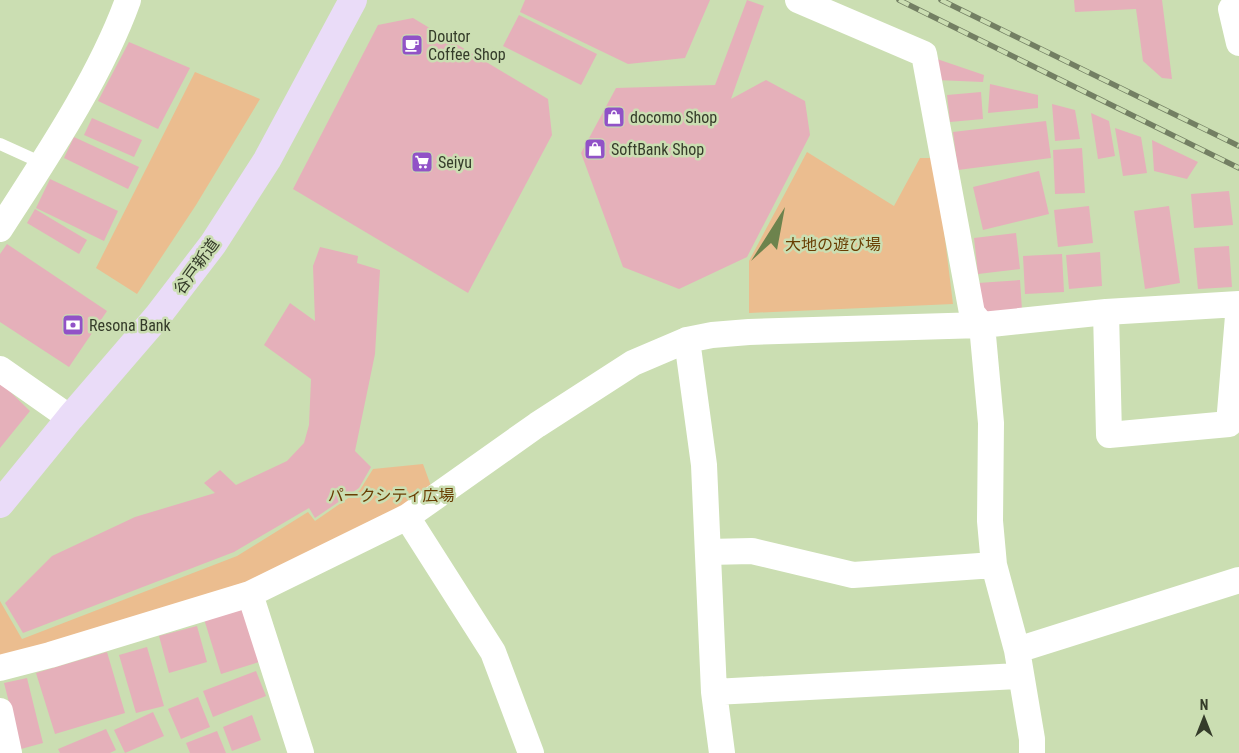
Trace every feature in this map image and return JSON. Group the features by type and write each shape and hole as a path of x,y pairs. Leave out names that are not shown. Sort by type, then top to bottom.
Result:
{"main road":[{"name":"谷戸新道","path":"0,504 70,418 158,317 213,244 267,160 354,0"}],"street":[{"path":"0,229 42,163 109,48 128,0"},
{"path":"798,0 924,54 972,313 982,325 990,415 990,521 994,565 1018,663 1032,739 1032,753"},
{"path":"1231,9 1239,43"},
{"path":"0,668 50,655 250,594 407,517 537,425 634,363 687,340 712,335 749,332 982,325 1106,312 1239,304 1229,424 1109,435 1106,312"},
{"path":"687,340 704,465 714,692 722,753"},
{"path":"0,368 70,418"},
{"path":"407,517 493,652 531,753"},
{"path":"708,552 752,551 853,574 994,565"},
{"path":"714,692 1018,663 1239,580"},
{"path":"250,594 300,753"},
{"path":"0,711 9,753"}],"lane":[{"path":"0,144 42,163"}],"green space":[{"path":"195,72 260,99 196,205 137,294 96,268"},
{"name":"大地の遊び場","path":"807,152 894,206 920,158 935,158 953,304 749,313 749,261"},
{"name":"パークシティ広場","path":"423,464 435,497 250,594 0,668 0,601 22,639 237,556 308,512 315,521 360,490 373,469"}],"shaded area":[{"path":"785,207 777,250 771,243 751,261"}],"building":[{"path":"525,0 710,0 685,58 628,64 520,12"},
{"path":"747,0 764,6 731,99 766,80 805,101 810,135 747,257 679,289 623,267 581,153 616,88 715,85"},
{"path":"1074,0 1162,0 1172,79 1162,78 1143,61 1136,9 1075,12"},
{"path":"519,15 597,54 581,85 503,46"},
{"name":"Seiyu","path":"413,18 548,99 552,135 468,293 293,189 378,25"},
{"path":"129,42 190,68 158,129 98,101"},
{"path":"937,59 984,75 983,82 936,80"},
{"path":"990,84 1038,95 1038,108 988,113"},
{"path":"981,92 983,119 950,122 947,95"},
{"path":"1052,104 1075,110 1080,139 1055,141"},
{"path":"1091,113 1109,121 1115,156 1098,159"},
{"path":"92,118 142,140 134,157 84,135"},
{"path":"1046,121 1051,158 958,170 953,132"},
{"path":"1115,128 1141,137 1147,173 1123,176"},
{"path":"74,137 139,167 128,189 64,158"},
{"path":"1152,140 1198,162 1187,179 1154,171"},
{"path":"1082,148 1085,193 1055,194 1053,150"},
{"path":"1039,171 1049,214 983,230 973,187"},
{"path":"50,179 118,211 104,241 36,208"},
{"path":"1229,191 1233,225 1194,228 1191,194"},
{"path":"1089,206 1093,243 1058,247 1054,210"},
{"path":"1169,206 1180,283 1145,289 1134,211"},
{"path":"35,209 87,240 79,254 27,223"},
{"path":"1016,233 1020,269 978,274 974,238"},
{"path":"7,244 107,311 69,367 0,322 0,254"},
{"path":"1229,246 1232,287 1198,289 1194,248"},
{"path":"320,247 358,256 357,263 380,270 375,354 355,451 371,467 359,488 315,518 309,508 234,552 23,633 5,603 52,556 135,517 215,493 204,483 220,470 236,485 287,461 304,443 309,425 311,379 264,345 290,303 315,321 313,266"},
{"path":"1100,252 1102,286 1069,289 1066,255"},
{"path":"1062,254 1064,292 1025,294 1023,256"},
{"path":"1020,280 1022,310 980,313 978,283"},
{"path":"0,382 30,411 0,448"},
{"path":"243,607 259,662 221,674 204,619"},
{"path":"197,626 207,662 169,673 159,636"},
{"path":"147,647 164,706 136,713 119,655"},
{"path":"107,652 125,713 55,734 36,673"},
{"path":"256,671 266,696 213,717 203,691"},
{"path":"27,678 43,743 21,749 4,683"},
{"path":"198,697 210,727 181,739 168,709"},
{"path":"153,712 164,736 125,753 114,730"},
{"path":"252,715 261,740 232,751 223,727"},
{"path":"106,729 116,750 110,753 60,753 58,749"},
{"path":"217,731 226,753 190,753 186,743"}],"railway":[{"path":"899,0 1239,168"},
{"path":"941,0 1239,146"}],"place":[{"name":"Doutor Coffee Shop","path":"412,45"},
{"name":"docomo Shop","path":"614,117"},
{"name":"SoftBank Shop","path":"595,149"},
{"name":"Seiyu","path":"422,162"},
{"name":"Resona Bank","path":"73,325"}]}
